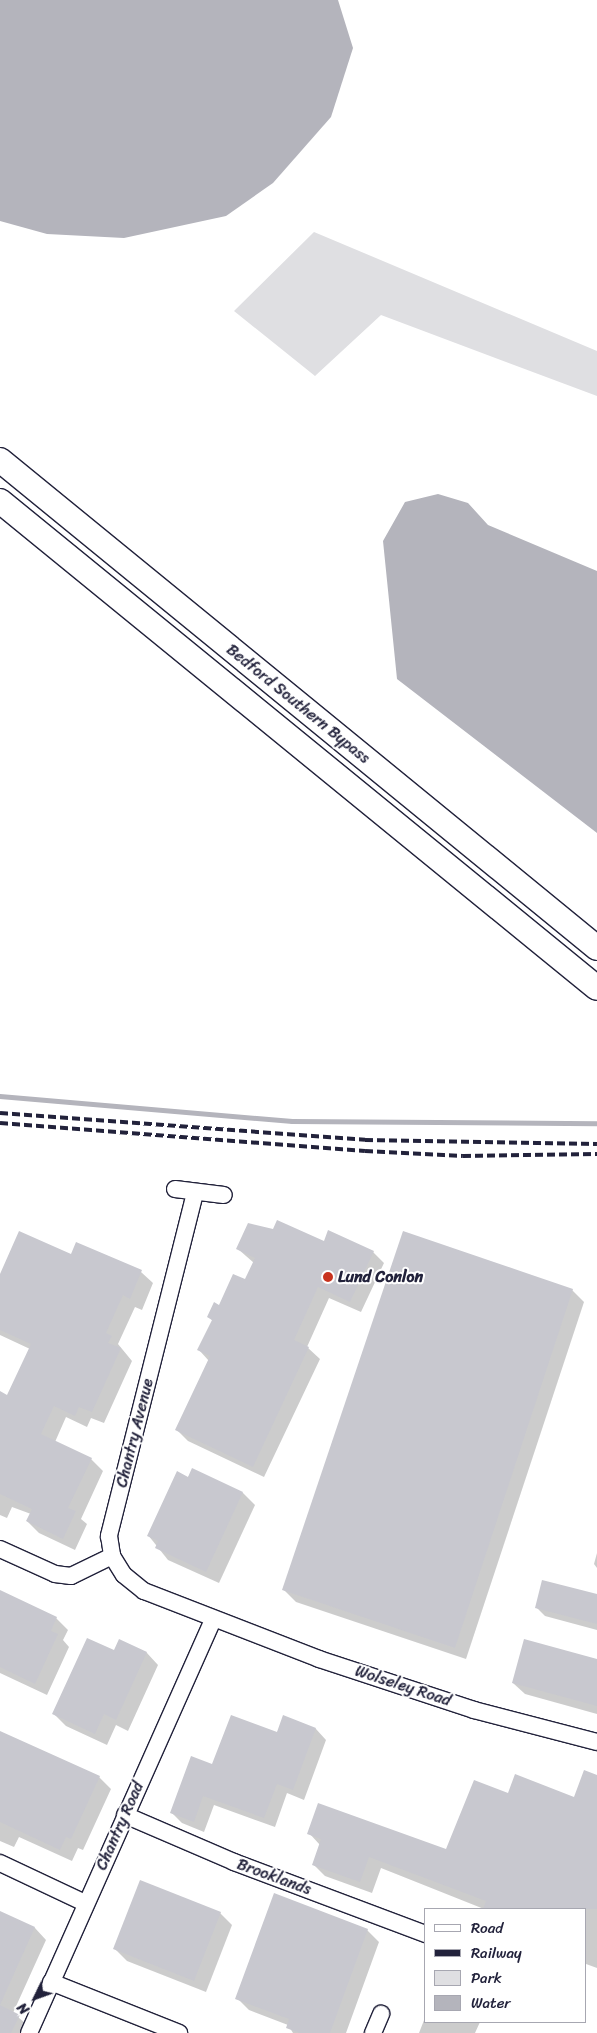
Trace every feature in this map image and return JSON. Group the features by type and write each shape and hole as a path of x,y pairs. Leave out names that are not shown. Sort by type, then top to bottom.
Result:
{"highway":[{"name":"Bedford Southern Bypass","path":"0,460 597,948"},
{"name":"Bedford Southern Bypass","path":"0,501 597,988"}],"street":[{"path":"175,1189 195,1193 224,1195"},
{"name":"Chantry Avenue","path":"195,1193 109,1536 112,1556 124,1575 144,1591 213,1619"},
{"path":"0,1549 55,1574 71,1576 112,1556"},
{"name":"Wolseley Road","path":"213,1619 474,1710 597,1742"},
{"name":"Chantry Road","path":"29,2033 85,1902 213,1619"},
{"name":"Brooklands","path":"125,1815 234,1862 424,1933"},
{"path":"0,1863 85,1902"},
{"path":"51,1982 179,2033"},
{"path":"373,2033 381,2014"}],"green space":[{"path":"314,232 597,351 597,396 381,315 315,376 234,311"}],"water":[{"path":"0,0 338,0 353,48 331,117 273,183 226,216 124,238 47,234 0,221"},
{"path":"438,494 468,503 488,525 597,571 597,833 397,679 383,541 405,502"}],"building":[{"path":"277,1220 324,1241 328,1230 374,1251 350,1302 318,1287 294,1340 309,1347 253,1467 175,1430 210,1356 197,1350 212,1320 207,1317 214,1302 219,1305 233,1274 245,1279 255,1258 236,1249 248,1223 273,1229"},
{"path":"19,1231 71,1254 76,1242 142,1270 130,1299 123,1295 106,1333 112,1336 108,1343 121,1348 92,1412 79,1407 75,1416 54,1406 41,1434 92,1458 68,1508 76,1511 63,1539 26,1521 32,1509 0,1494 0,1391 7,1395 31,1344 0,1330 0,1274"},
{"path":"403,1231 573,1289 455,1648 282,1590"},
{"path":"192,1468 243,1492 206,1572 155,1548 158,1541 147,1536 177,1471 188,1477"},
{"path":"542,1580 597,1594 597,1624 535,1608"},
{"path":"0,1590 57,1617 51,1631 58,1634 35,1684 0,1667"},
{"path":"87,1638 114,1650 119,1639 147,1652 116,1720 104,1714 95,1734 52,1714"},
{"path":"524,1639 597,1659 597,1706 512,1683"},
{"path":"231,1715 277,1732 283,1715 316,1728 293,1790 277,1784 264,1818 203,1796 194,1822 170,1813 191,1756 212,1764"},
{"path":"0,1731 100,1776 71,1839 66,1837 60,1850 0,1822"},
{"path":"584,1770 597,1775 597,1909 483,1908 486,1901 369,1857 360,1882 312,1865 321,1839 307,1834 318,1803 446,1849 474,1780 508,1793 515,1774 574,1797"},
{"path":"140,1880 221,1912 194,1981 113,1949"},
{"path":"274,1893 368,1929 330,2033 300,2033 286,2028 289,2019 235,1999"},
{"path":"0,1911 35,1927 0,2005"},
{"path":"0,2005 20,2015 11,2033 0,2033"}],"waterway":[{"path":"0,1096 292,1121 597,1123"}],"railway":[{"path":"0,1113 365,1140 597,1144"},
{"path":"0,1123 365,1151 463,1156 597,1154"}],"place":[{"name":"Lund Conlon","path":"328,1277"}]}
